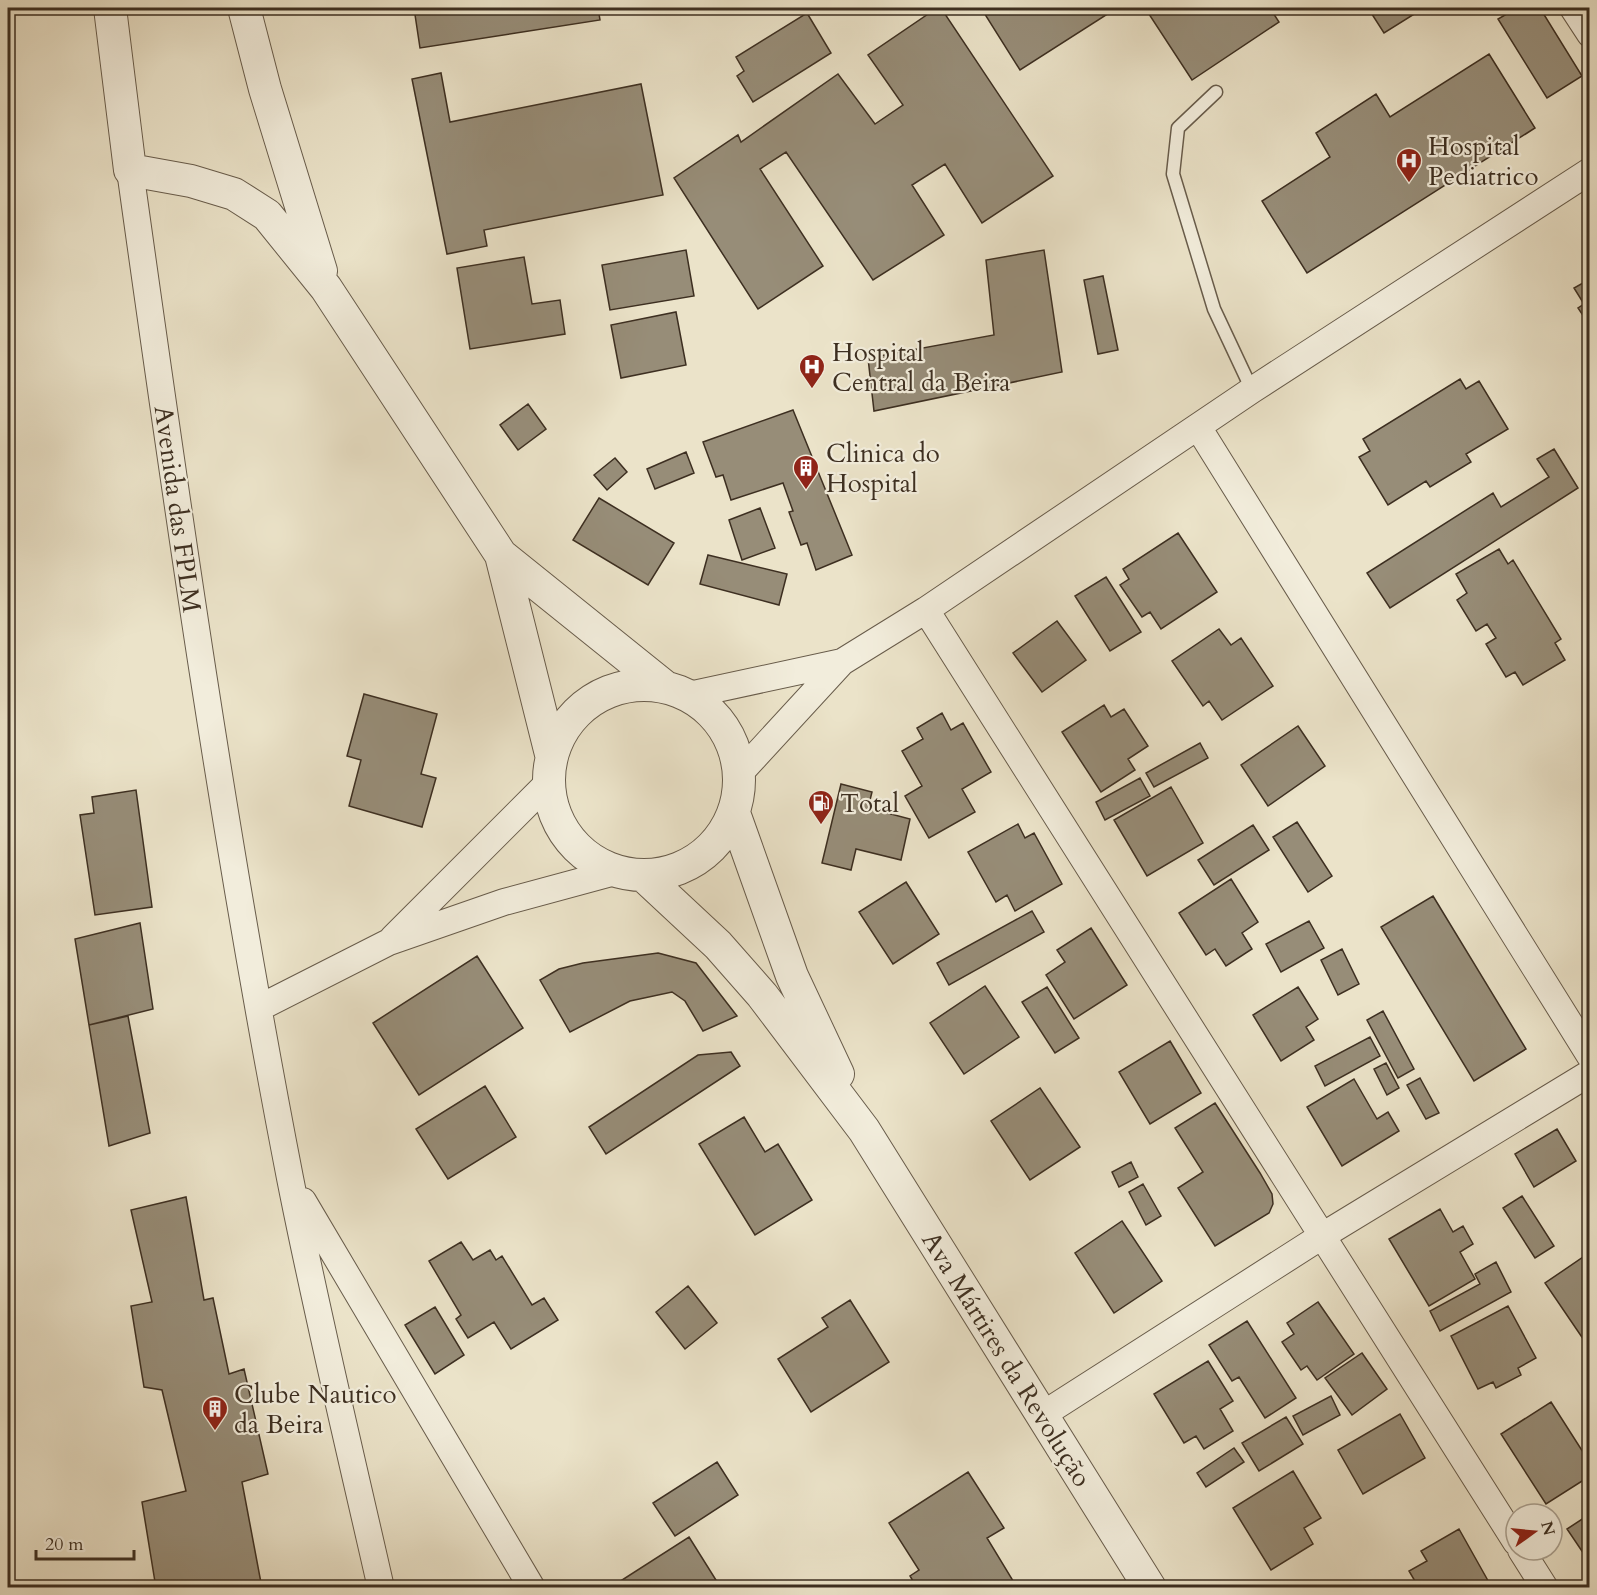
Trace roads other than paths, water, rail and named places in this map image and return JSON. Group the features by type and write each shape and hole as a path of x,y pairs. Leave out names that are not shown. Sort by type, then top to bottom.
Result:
{"street":[{"name":"Avenida das FPLM","path":"110,8 130,170 190,598 259,1008 290,1180 381,1587"},
{"path":"244,8 265,88 326,288"},
{"path":"1574,8 1590,34"},
{"path":"130,170 191,181 234,194 267,215 326,288 501,555 677,691 714,715 732,742 739,774 739,794 734,813 720,839 698,859 672,872 629,874 504,902 389,942 259,1008"},
{"path":"739,774 842,662 926,610 1252,390 1590,171"},
{"path":"1198,427 1590,1056"},
{"path":"501,555 550,769 553,812 567,838 588,859 629,874 718,945 762,995 864,1130"},
{"path":"926,610 1504,1523"},
{"path":"389,942 550,769 563,728 582,706 607,691 635,684 677,691 842,662"},
{"path":"734,813 792,976 864,1130"},
{"path":"1042,1415 1322,1236 1590,1072"},
{"name":"Ava Mártires da Revolução","path":"864,1130 1150,1587"},
{"path":"290,1180 532,1587"},
{"path":"1529,1562 1545,1587"}],"lane":[{"path":"1216,92 1178,129 1173,174 1196,243 1214,309 1252,390"}],"place":[{"name":"Hospital Pediatrico","path":"1409,184"},
{"name":"Hospital Central da Beira","path":"812,390"},
{"name":"Clinica do Hospital","path":"806,491"},
{"name":"Total","path":"821,826"},
{"name":"Clube Nautico da Beira","path":"215,1432"}]}
